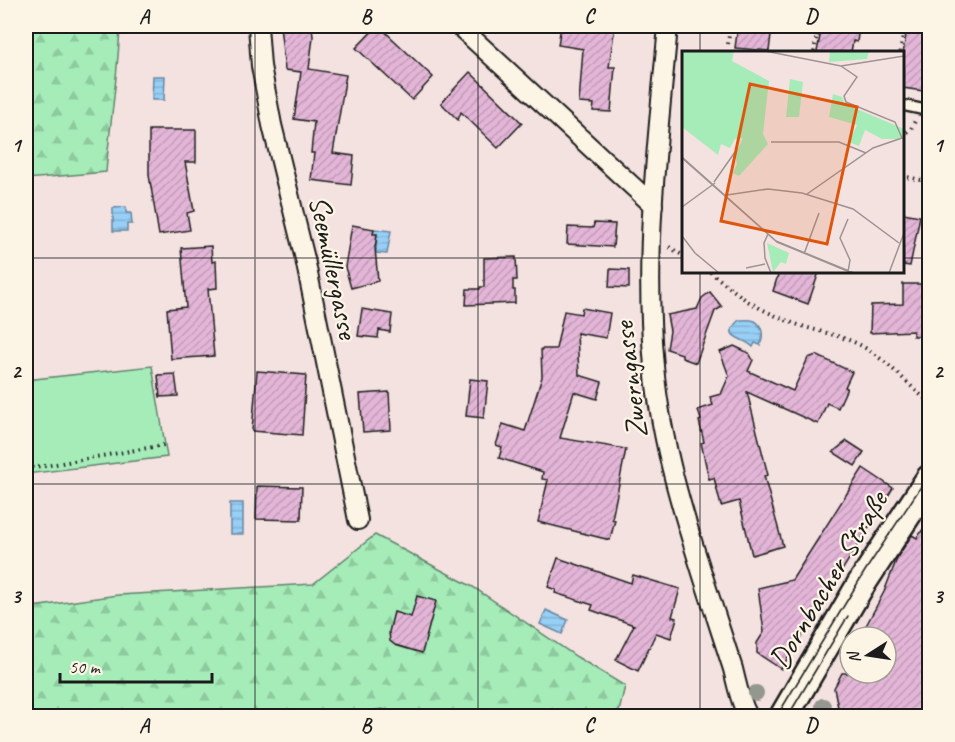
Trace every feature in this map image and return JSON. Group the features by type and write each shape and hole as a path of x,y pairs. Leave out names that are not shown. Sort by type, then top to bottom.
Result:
{"main road":[{"name":"Dornbacher Straße","path":"784,717 860,586 930,479"}],"street":[{"name":"Seemüllergasse","path":"258,26 261,66 272,125 305,259 358,520"},
{"path":"459,26 653,205"},
{"name":"Zwerngasse","path":"668,26 650,244 650,304 654,366 664,439 682,511 748,717"}],"lane":[{"path":"904,105 930,111"}],"path":[{"path":"728,44 730,26"},
{"path":"814,51 818,26"},
{"path":"900,51 905,26"},
{"path":"904,175 930,182"},
{"path":"662,243 682,255"},
{"path":"711,273 747,300 775,315 862,346 894,370 930,403"},
{"path":"26,467 45,466 164,446"}],"green space":[{"path":"26,26 120,26 106,172 26,179"},
{"path":"152,366 167,457 26,474 26,380"},
{"path":"375,535 473,587 577,657 625,686 618,716 406,716 382,709 365,712 366,716 26,716 26,608 118,595 313,584"}],"water":[{"path":"153,76 165,76 164,100 152,100"},
{"path":"126,207 126,213 131,213 132,224 127,224 127,231 113,231 113,208"},
{"path":"374,229 391,231 387,254 376,253 377,235 373,234"},
{"path":"739,320 751,320 758,323 762,332 760,345 755,343 753,347 732,334"},
{"path":"230,503 243,503 243,534 230,534"},
{"path":"546,610 568,620 562,634 540,624"}],"building":[{"path":"280,26 312,26 309,69 346,75 333,153 354,156 351,185 311,180 314,122 294,119 301,72 285,70"},
{"path":"377,26 433,77 412,100 356,48"},
{"path":"561,26 615,26 609,67 615,67 611,112 593,111 594,104 579,103 583,49 558,45"},
{"path":"738,26 772,26 769,51 735,48"},
{"path":"812,26 859,26 857,42 853,41 851,51 817,51 820,36 811,34"},
{"path":"907,26 930,26 930,92 904,88 904,51"},
{"path":"470,72 522,123 498,148 461,112 458,120 441,103"},
{"path":"149,130 196,130 196,162 185,162 194,211 187,213 190,230 159,235 149,175"},
{"path":"904,213 920,216 910,266 904,265"},
{"path":"594,223 615,224 613,247 567,244 568,227 593,228"},
{"path":"352,225 374,229 373,234 377,234 375,248 378,281 351,288 345,267"},
{"path":"211,246 212,262 216,261 217,288 208,289 214,356 171,359 167,309 186,307 181,248"},
{"path":"516,257 517,280 513,280 515,303 466,305 467,289 484,287 484,258"},
{"path":"610,269 629,270 629,288 609,287"},
{"path":"779,273 819,273 808,304 773,291"},
{"path":"903,284 930,284 930,336 913,336 913,331 870,333 871,305 903,304"},
{"path":"710,292 722,307 715,311 696,363 682,358 682,354 667,349 670,331 667,315 697,309 702,298"},
{"path":"582,308 610,313 606,338 577,333 579,375 602,382 597,399 574,392 560,438 626,449 610,540 538,522 548,480 542,479 543,472 499,458 502,447 496,445 503,424 525,431 542,377 541,349 556,349 564,311 581,314"},
{"path":"362,309 392,314 390,332 379,330 378,338 358,336"},
{"path":"734,346 749,353 753,360 748,371 793,391 808,358 816,355 852,372 838,408 827,403 818,424 747,392 768,475 764,476 783,546 752,555 739,501 721,506 714,478 709,479 701,443 704,442 698,410 713,405 710,397 721,394 729,376 720,352"},
{"path":"257,371 306,375 302,435 252,431"},
{"path":"175,374 178,396 160,397 158,375"},
{"path":"470,379 488,381 484,418 466,416"},
{"path":"389,392 391,430 363,432 360,394"},
{"path":"847,441 864,452 855,466 833,452"},
{"path":"863,468 893,488 781,669 757,653 757,643 764,632 758,588 792,580"},
{"path":"257,486 302,487 301,520 256,519"},
{"path":"930,519 930,717 840,717 834,688 838,680 838,685 898,685 898,625 866,625 884,592 898,556 912,535 917,538"},
{"path":"558,558 631,583 633,575 680,589 672,617 677,618 671,638 656,633 638,671 616,660 634,625 591,610 593,605 555,593 556,590 548,587"},
{"path":"417,596 436,601 422,653 395,645 390,641 389,632 394,612 411,617"}],"tram line":[{"path":"777,716 865,571 930,473"},
{"path":"788,716 848,616"}]}
